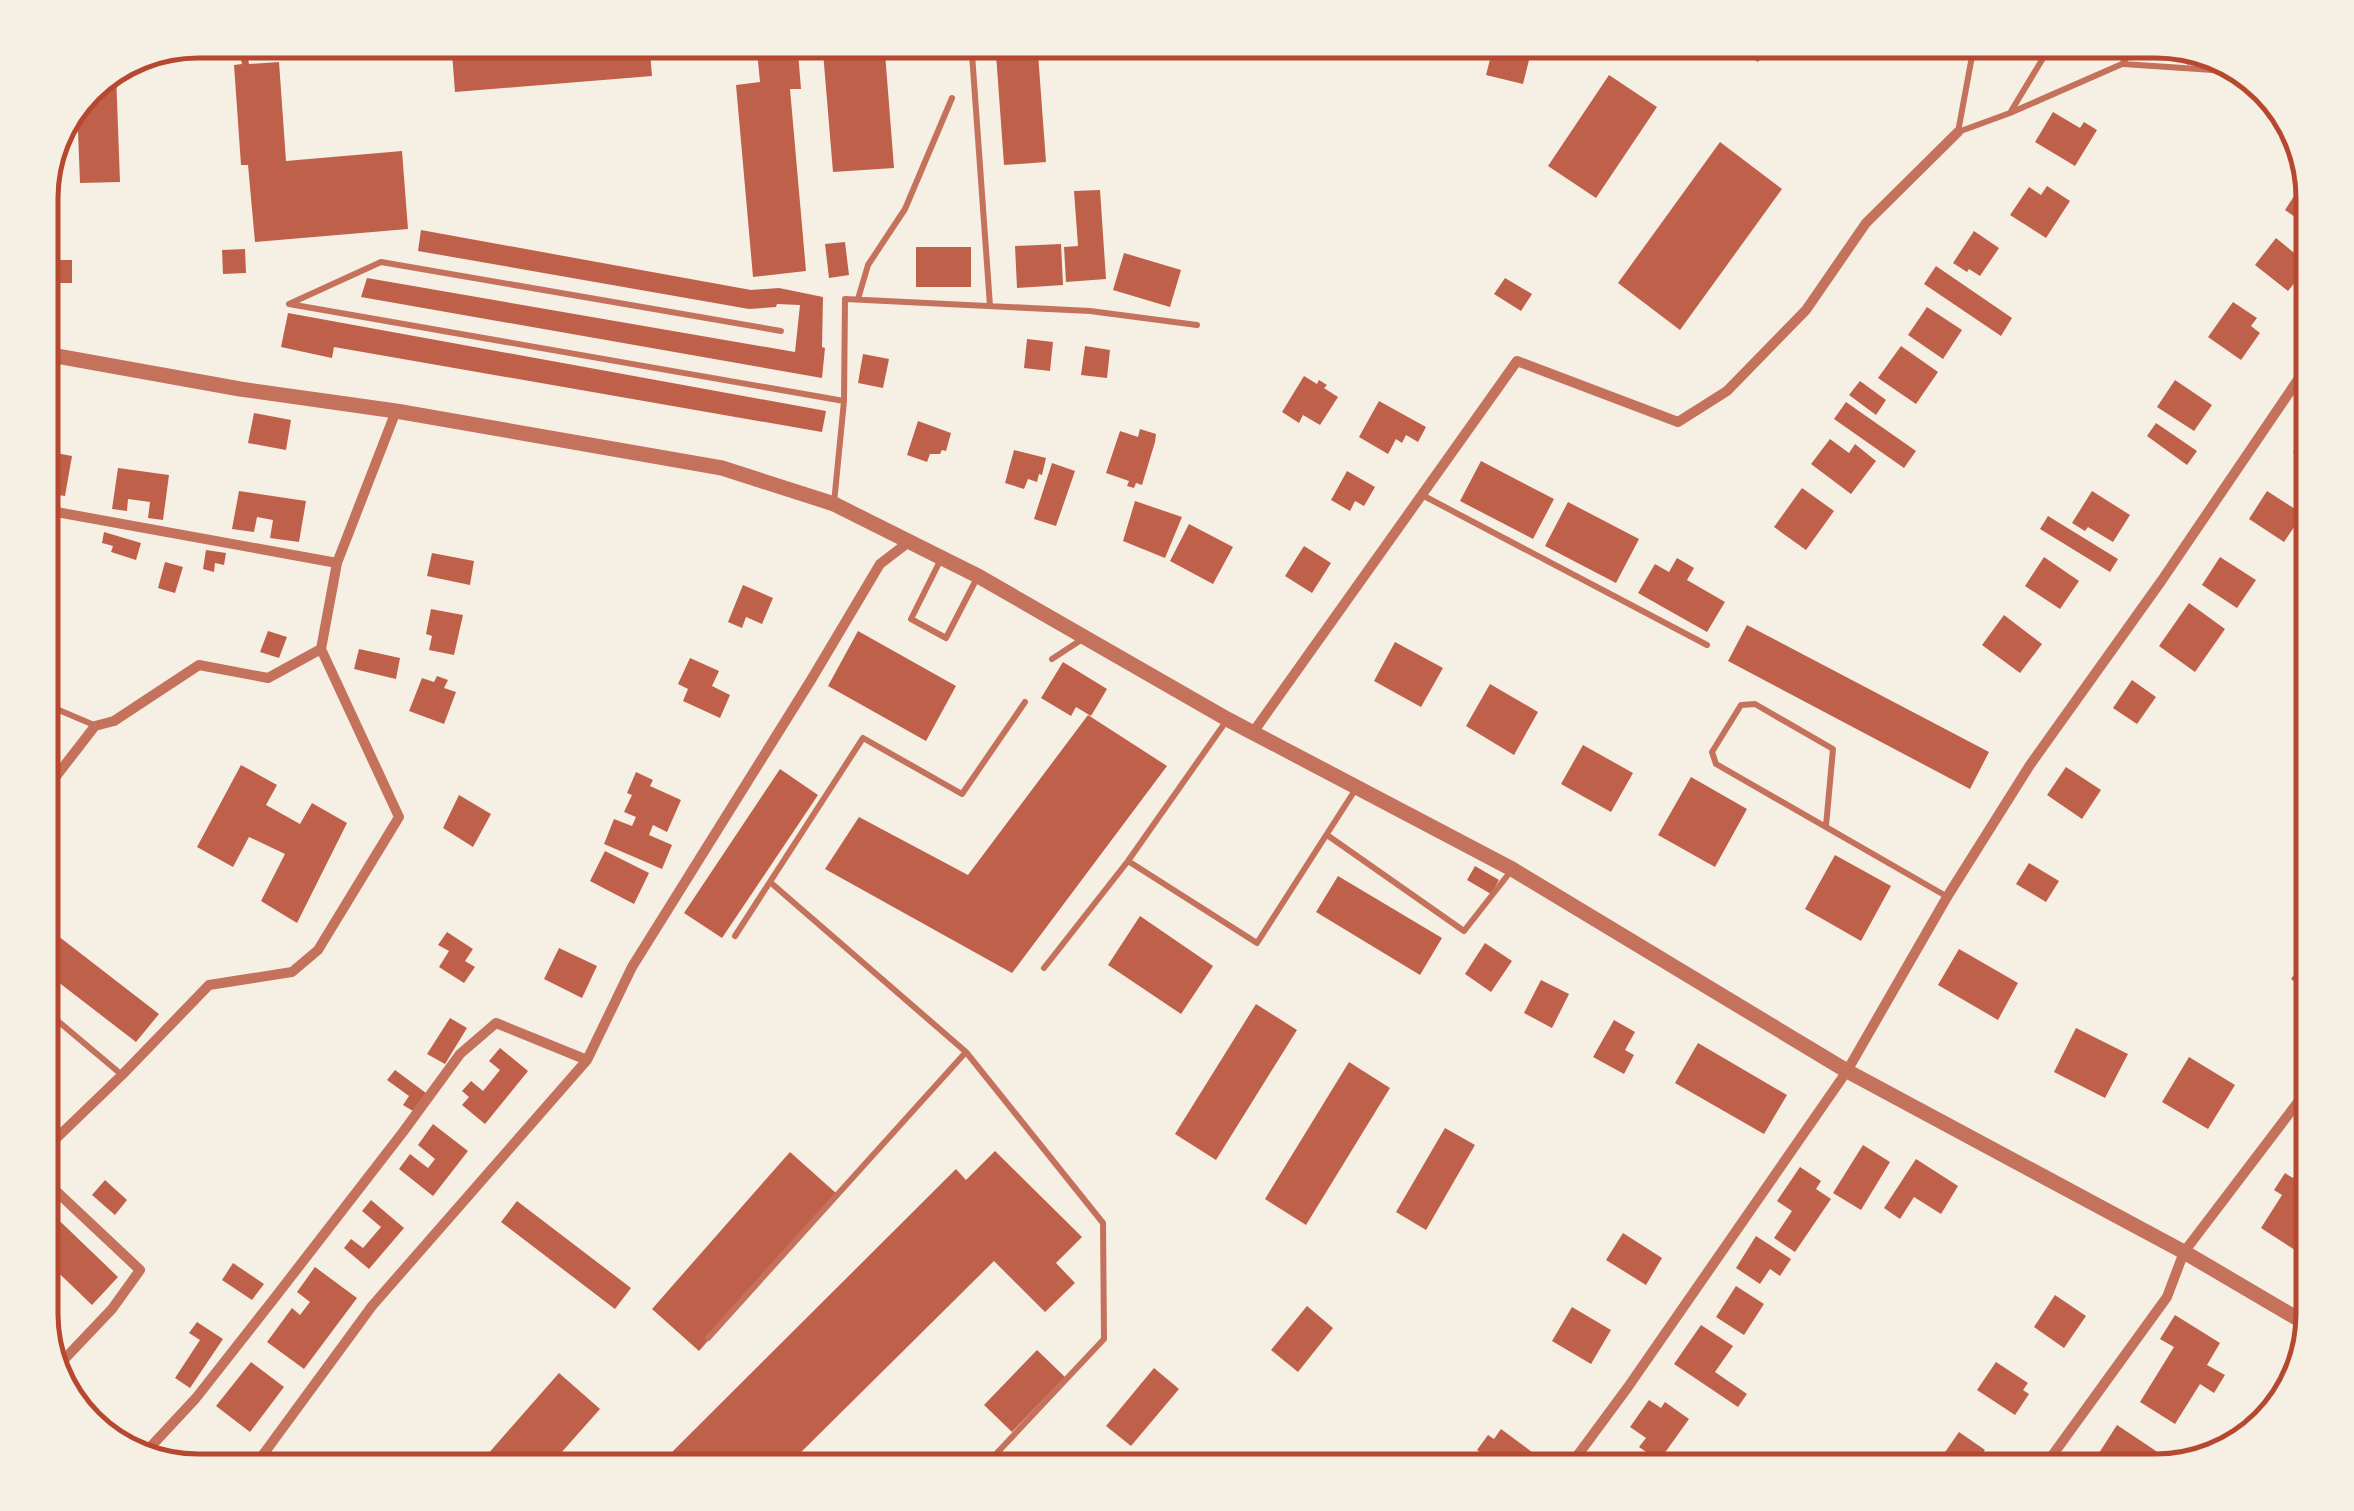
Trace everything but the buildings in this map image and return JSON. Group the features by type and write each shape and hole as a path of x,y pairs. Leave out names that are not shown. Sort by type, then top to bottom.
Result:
{"street":[{"path":"1254,731 1518,361 1678,422 1727,391 1806,310 1866,223 1958,132"},
{"path":"58,357 722,468 834,504 978,576 1228,719 1512,869 1846,1071 2184,1252 2296,1318"},
{"path":"1579,1454 1846,1071 1947,897 2030,765 2296,383"},
{"path":"58,1137 209,985 292,972 318,950 399,817 321,650 337,563 396,411"},
{"path":"58,512 337,563"},
{"path":"263,1454 372,1306 587,1060 632,967 880,564 911,540"},
{"path":"58,774 96,726 114,721 199,665 268,678 321,650"},
{"path":"152,1446 196,1398 460,1054 496,1024 587,1060"},
{"path":"2052,1454 2167,1297 2184,1252 2296,1105"},
{"path":"58,1193 140,1270 112,1308 65,1358"}],"lane":[{"path":"972,58 990,306"},
{"path":"1971,58 1958,132 2122,64 2213,70"},
{"path":"2010,113 2043,58"},
{"path":"2122,64 2126,58"},
{"path":"858,299 868,265 904,210 952,98"},
{"path":"781,331 381,262 288,304 844,401"},
{"path":"834,504 844,401 845,299 1090,311 1198,326"},
{"path":"1422,495 1707,644"},
{"path":"942,558 911,618 946,638 978,576"},
{"path":"1052,659 1085,638"},
{"path":"735,936 862,738 962,794 1025,702"},
{"path":"1826,826 1833,749 1755,704 1740,706 1712,752 1716,764 1947,897"},
{"path":"58,710 96,726"},
{"path":"1044,968 1128,862 1228,719"},
{"path":"1128,862 1257,943 1358,787"},
{"path":"1327,835 1464,931 1512,869"},
{"path":"770,882 966,1052 1103,1223 1104,1339 996,1454"},
{"path":"58,1021 122,1075"},
{"path":"708,1338 966,1052"}]}
